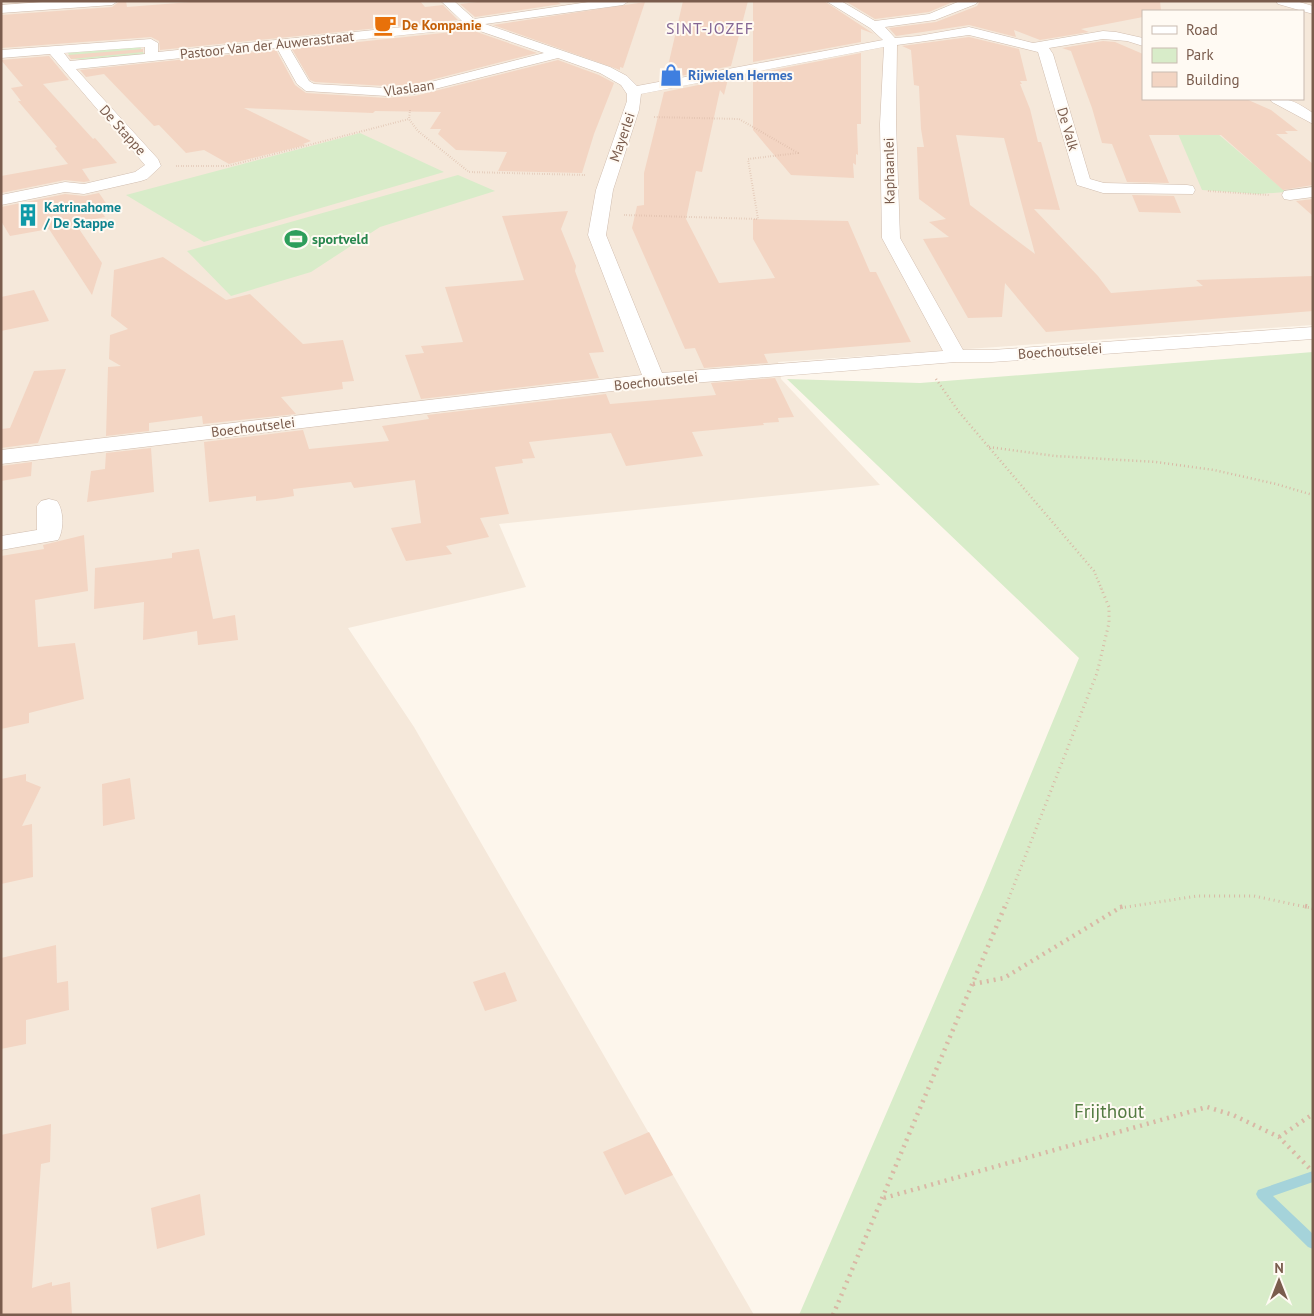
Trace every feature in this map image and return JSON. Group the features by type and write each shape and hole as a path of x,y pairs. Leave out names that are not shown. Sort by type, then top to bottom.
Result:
{"street":[{"path":"1,9 112,1"},
{"name":"Mayerlei","path":"447,1 472,24 605,70 623,79 633,91 635,97 630,116 608,176 598,214 597,235 654,380"},
{"name":"Pastoor Van der Auwerastraat","path":"66,66 472,24 482,20 623,1"},
{"path":"832,1 889,37 891,42"},
{"path":"872,26 931,17 972,1"},
{"path":"1282,1 1313,10"},
{"path":"918,20 1036,46 1104,34 1119,34 1142,42"},
{"path":"633,91 891,42 918,40 969,31"},
{"name":"Kaphaanlei","path":"891,42 888,124 890,238 956,356"},
{"path":"1,54 151,43 152,57"},
{"name":"Vlaslaan","path":"281,44 304,84 320,90 401,92 415,90 558,54"},
{"name":"De Valk","path":"1036,46 1046,54 1083,182 1103,188 1187,190"},
{"path":"54,50 66,66"},
{"name":"De Stappe","path":"1,200 65,187 84,188 142,176 153,166 152,162 66,66"},
{"path":"1278,100 1292,106 1313,120"},
{"path":"1290,195 1313,192"},
{"name":"Boechoutselei","path":"1,457 654,380 956,356 1012,355 1313,333"},
{"path":"1,543 49,535 48,506"}],"path":[{"path":"401,92 410,112 409,119 418,131 469,172 608,176"},
{"path":"598,214 758,219 748,158 798,153 739,119 630,116"},
{"path":"153,166 228,166 409,119"},
{"path":"1187,190 1290,195"},
{"path":"834,1315 1009,897 1097,673 1109,623 1109,607 1094,571 959,412 939,383"},
{"path":"989,447 1055,456 1156,462 1214,470 1276,484 1313,496"},
{"path":"973,984 1004,978 1121,907 1197,896 1254,896 1313,908"},
{"path":"883,1198 1207,1107 1233,1116 1279,1137 1313,1172"},
{"path":"1279,1137 1313,1114"}],"shaded area":[{"path":"1,1 1313,1 1313,325 778,362 781,379 880,485 499,524 526,587 348,628 414,727 754,1315 1,1315"}],"green space":[{"path":"139,45 145,56 101,60 72,59 66,50"},
{"path":"1173,122 1204,122 1286,192 1259,194 1202,190"},
{"path":"360,133 444,172 204,242 126,195"},
{"name":"sportveld","path":"458,175 495,191 380,227 311,272 231,296 187,251"},
{"name":"Frijthout","path":"1313,352 1313,1315 799,1315 983,890 1079,658 787,379 920,383"}],"building":[{"path":"120,1 126,1 127,7 203,1 420,1 425,7 443,5 458,20 160,50 159,41 151,37 1,48 1,15 112,7"},
{"path":"485,1 556,1 561,4 475,17 460,4"},
{"path":"683,1 748,1 731,66 665,79"},
{"path":"753,1 824,1 874,34 861,29 861,42 753,62"},
{"path":"845,1 955,1 929,12 875,19"},
{"path":"980,1 1160,1 1161,10 1142,10 1142,17 1081,29 1089,32 1040,40 1014,30 1016,37 969,25 896,36 889,28 936,22 977,6"},
{"path":"645,2 623,68 620,67 620,70 493,25"},
{"path":"471,30 537,53 415,84 387,86 315,82 310,80 292,49"},
{"path":"969,37 1019,49 1027,81 1020,81 1022,84 1020,84 1030,109 1038,142 1041,142 1060,210 1034,209 1098,276 1111,293 1203,286 1196,280 1313,276 1313,311 1046,332 1005,283 1002,317 968,318 923,239 949,237 929,222 946,219 919,199 917,147 924,147 921,129 919,86 914,85 911,50 902,46","holes":["956,135 1004,138 1035,254 970,205"]},
{"path":"1103,41 1115,42 1142,54 1142,100 1248,100 1271,110 1298,131 1285,131 1288,134 1276,134 1313,164 1313,185 1283,190 1221,135 1149,135 1169,183 1127,182 1112,144 1102,143 1092,108 1071,51 1062,48"},
{"path":"143,49 143,52 71,59 68,55"},
{"path":"276,50 295,85 306,93 387,98 415,96 558,60 599,75 614,83 594,134 582,173 498,171 507,152 456,150 438,134 441,129 430,129 441,112 375,111 373,113 244,108 311,141 303,144 306,145 229,164 204,150 186,153 159,125 154,126 104,74 86,77 80,70"},
{"path":"861,53 861,124 857,124 858,155 856,154 856,165 853,163 854,178 791,175 753,130 753,74"},
{"path":"49,56 69,80 43,84 117,163 82,169 90,181 65,180 1,193 1,176 68,164 55,148 57,147 18,101 21,101 11,88 23,86 1,60"},
{"path":"728,79 724,95 720,90 702,172 696,171 686,219 719,283 775,278 753,239 753,219 848,221 870,272 876,272 911,342 764,354 768,363 704,368 695,348 685,349 632,228 637,206 644,205 644,173 664,92"},
{"path":"99,193 112,212 103,214 105,217 75,223 102,263 92,295 49,229 10,236 1,221 1,207 65,194 84,196"},
{"path":"1132,195 1174,196 1181,213 1139,212"},
{"path":"1313,199 1313,216 1296,201"},
{"path":"568,211 561,229 576,266 575,271 604,352 589,353 599,378 421,399 405,355 424,353 421,346 463,342 445,287 524,280 502,216"},
{"path":"163,257 226,300 250,294 303,344 343,340 354,381 342,382 343,389 281,397 296,414 203,424 202,416 149,423 149,431 106,436 108,367 121,366 109,359 110,335 128,329 111,316 114,270"},
{"path":"34,290 49,321 1,331 1,297"},
{"path":"66,369 38,443 1,448 1,429 10,428 34,371"},
{"path":"775,378 794,417 778,418 779,422 763,423 764,425 692,432 703,456 626,466 611,433 529,442 535,458 522,459 523,463 495,467 509,514 480,518 489,537 446,546 452,554 406,561 391,528 421,523 415,480 354,488 351,482 293,489 294,496 276,499 256,501 256,496 209,502 204,442 303,430 309,449 389,441 382,426 429,419 427,415 606,394 610,404 716,395 711,383"},
{"path":"151,448 154,492 87,502 91,471 105,469 106,453"},
{"path":"32,462 31,476 1,481 1,466"},
{"path":"84,535 88,591 35,600 38,647 75,643 84,699 29,713 29,723 1,729 1,556 44,549 43,545"},
{"path":"199,549 213,619 235,615 238,640 198,645 197,631 143,640 144,602 94,609 95,568 172,558 172,553"},
{"path":"26,774 26,781 41,787 22,826 32,824 33,877 1,884 1,779"},
{"path":"130,778 135,819 103,826 102,784"},
{"path":"56,945 57,983 68,981 69,1010 26,1020 26,1044 1,1049 1,958"},
{"path":"505,972 517,1001 485,1011 473,982"},
{"path":"51,1124 50,1162 41,1164 32,1288 52,1282 52,1286 70,1282 72,1315 1,1315 1,1135"},
{"path":"649,1132 673,1175 625,1195 603,1152"},
{"path":"200,1194 205,1235 157,1249 151,1208"}],"waterway":[{"path":"1313,1176 1262,1194 1313,1243"}],"place":[{"name":"De Kompanie","path":"385,25"},
{"name":"Rijwielen Hermes","path":"671,75"},
{"name":"Katrinahome / De Stappe","path":"28,215"},
{"name":"sportveld","path":"296,239"}],"district":[{"name":"SINT-JOZEF","path":"710,28"}]}
